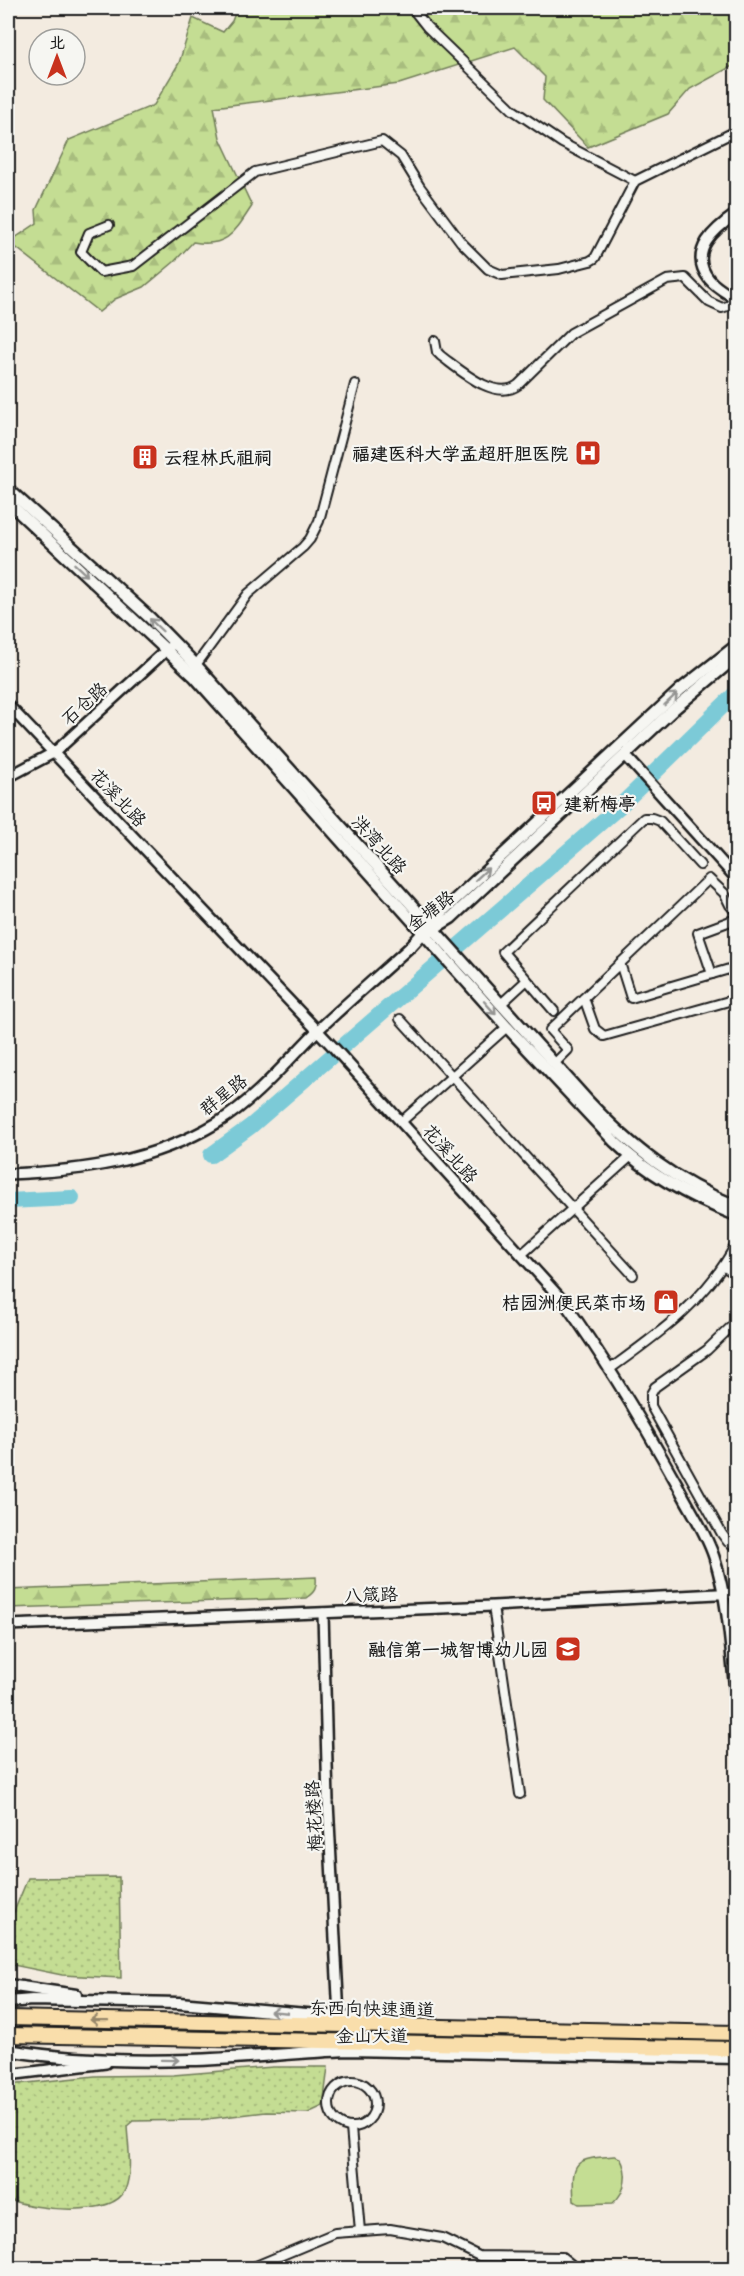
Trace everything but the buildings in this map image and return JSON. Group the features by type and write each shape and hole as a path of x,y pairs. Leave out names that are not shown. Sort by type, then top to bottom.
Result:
{"highway":[{"name":"东西向快速通道","path":"8,2018 736,2033"},
{"name":"东西向快速通道","path":"8,2035 736,2049"}],"main road":[{"name":"洪湾北路","path":"8,489 171,646 194,676 455,960 507,1027 630,1157 676,1187 712,1206 736,1215"},
{"name":"洪湾北路","path":"8,502 171,646 196,665 428,930"},
{"name":"金塘路","path":"411,946 680,690 736,646"},
{"name":"金塘路","path":"428,930 451,918 625,755 736,657"},
{"name":"洪湾北路","path":"455,960 501,1004 603,1117 644,1155 687,1183 736,1206"},
{"path":"8,1985 124,2002"},
{"name":"金山大道","path":"8,2002 32,2000 179,2003 370,2020 736,2028"},
{"name":"金山大道","path":"8,2050 75,2058 132,2060 189,2060 349,2050 736,2058"}],"street":[{"path":"411,8 427,27 513,110 562,143 635,181"},
{"path":"109,225 89,233 81,252 101,272 133,266 255,172 382,141 401,156 420,187 461,242 488,269 502,276 558,269 595,258 635,181 736,131"},
{"path":"435,341 437,352 441,356 480,384 496,389 508,389 518,385 571,333 667,280 685,278 709,302 722,308 730,305 735,298 708,279 702,263 702,254 704,245 713,232 736,214"},
{"path":"196,665 248,594 310,539 319,520 355,384"},
{"name":"石仓路","path":"8,777 55,752 171,646"},
{"name":"花溪北路","path":"8,705 335,1049 564,1302 610,1369 662,1458 711,1550 722,1593 736,1702"},
{"path":"625,755 736,878"},
{"path":"554,1011 503,952 641,819 648,817 660,821 699,865"},
{"path":"554,1064 568,1050 550,1030 709,879 724,893 735,910"},
{"path":"712,974 698,933 736,919"},
{"name":"群星路","path":"8,1174 67,1171 105,1166 147,1155 200,1132 229,1114 411,946"},
{"path":"620,963 631,998 736,967"},
{"path":"501,1004 527,980"},
{"path":"584,998 595,1029 604,1036 736,999"},
{"path":"400,1019 633,1275"},
{"path":"401,1122 507,1027"},
{"path":"521,1255 630,1157"},
{"path":"610,1369 676,1320 708,1288 736,1244"},
{"path":"724,1266 736,1274"},
{"path":"736,1322 712,1346 656,1387 651,1394 651,1406 675,1450 722,1534 728,1542 736,1546"},
{"path":"662,1458 675,1450"},
{"path":"668,1469 682,1462"},
{"name":"八箴路","path":"8,1625 493,1606 736,1593"},
{"path":"493,1606 520,1794"},
{"name":"梅花楼路","path":"323,1613 328,1802 339,2017"},
{"path":"8,2075 132,2060"},
{"path":"356,2081 367,2086 374,2093 375,2108 373,2116 367,2122 351,2128 334,2118 328,2102 338,2085 356,2081"},
{"path":"351,2128 360,2231"},
{"path":"251,2268 335,2233 390,2229 442,2238 479,2256 556,2256 565,2258 573,2268"}],"green space":[{"path":"237,8 736,8 736,14 731,17 736,29 736,64 690,89 668,114 588,147 543,100 545,77 515,47 399,84 214,107 220,138 252,206 229,236 214,243 193,242 174,262 144,287 115,299 99,312 9,242 37,223 36,210 69,140 154,105 179,63 193,18 223,32 232,21"},
{"path":"316,1577 315,1589 306,1598 8,1608 8,1590"},
{"path":"119,1877 121,1978 62,1975 8,1964 8,1926 28,1878"},
{"path":"273,2067 328,2067 323,2106 308,2113 266,2112 199,2120 133,2121 127,2126 129,2175 125,2190 117,2199 105,2205 70,2209 34,2206 8,2199 8,2085 95,2076 173,2075"},
{"path":"615,2156 620,2158 625,2170 625,2182 617,2199 613,2203 579,2204 574,2201 574,2177 578,2164 591,2158"}],"waterway":[{"path":"211,1155 251,1126 620,806 736,693"},
{"path":"8,1201 72,1198"}],"place":[{"name":"福建医科大学孟超肝胆医院","path":"588,453"},
{"name":"云程林氏祖祠","path":"145,457"},
{"name":"建新梅亭","path":"544,803"},
{"name":"桔园洲便民菜市场","path":"666,1302"},
{"name":"融信第一城智博幼儿园","path":"568,1649"}]}
